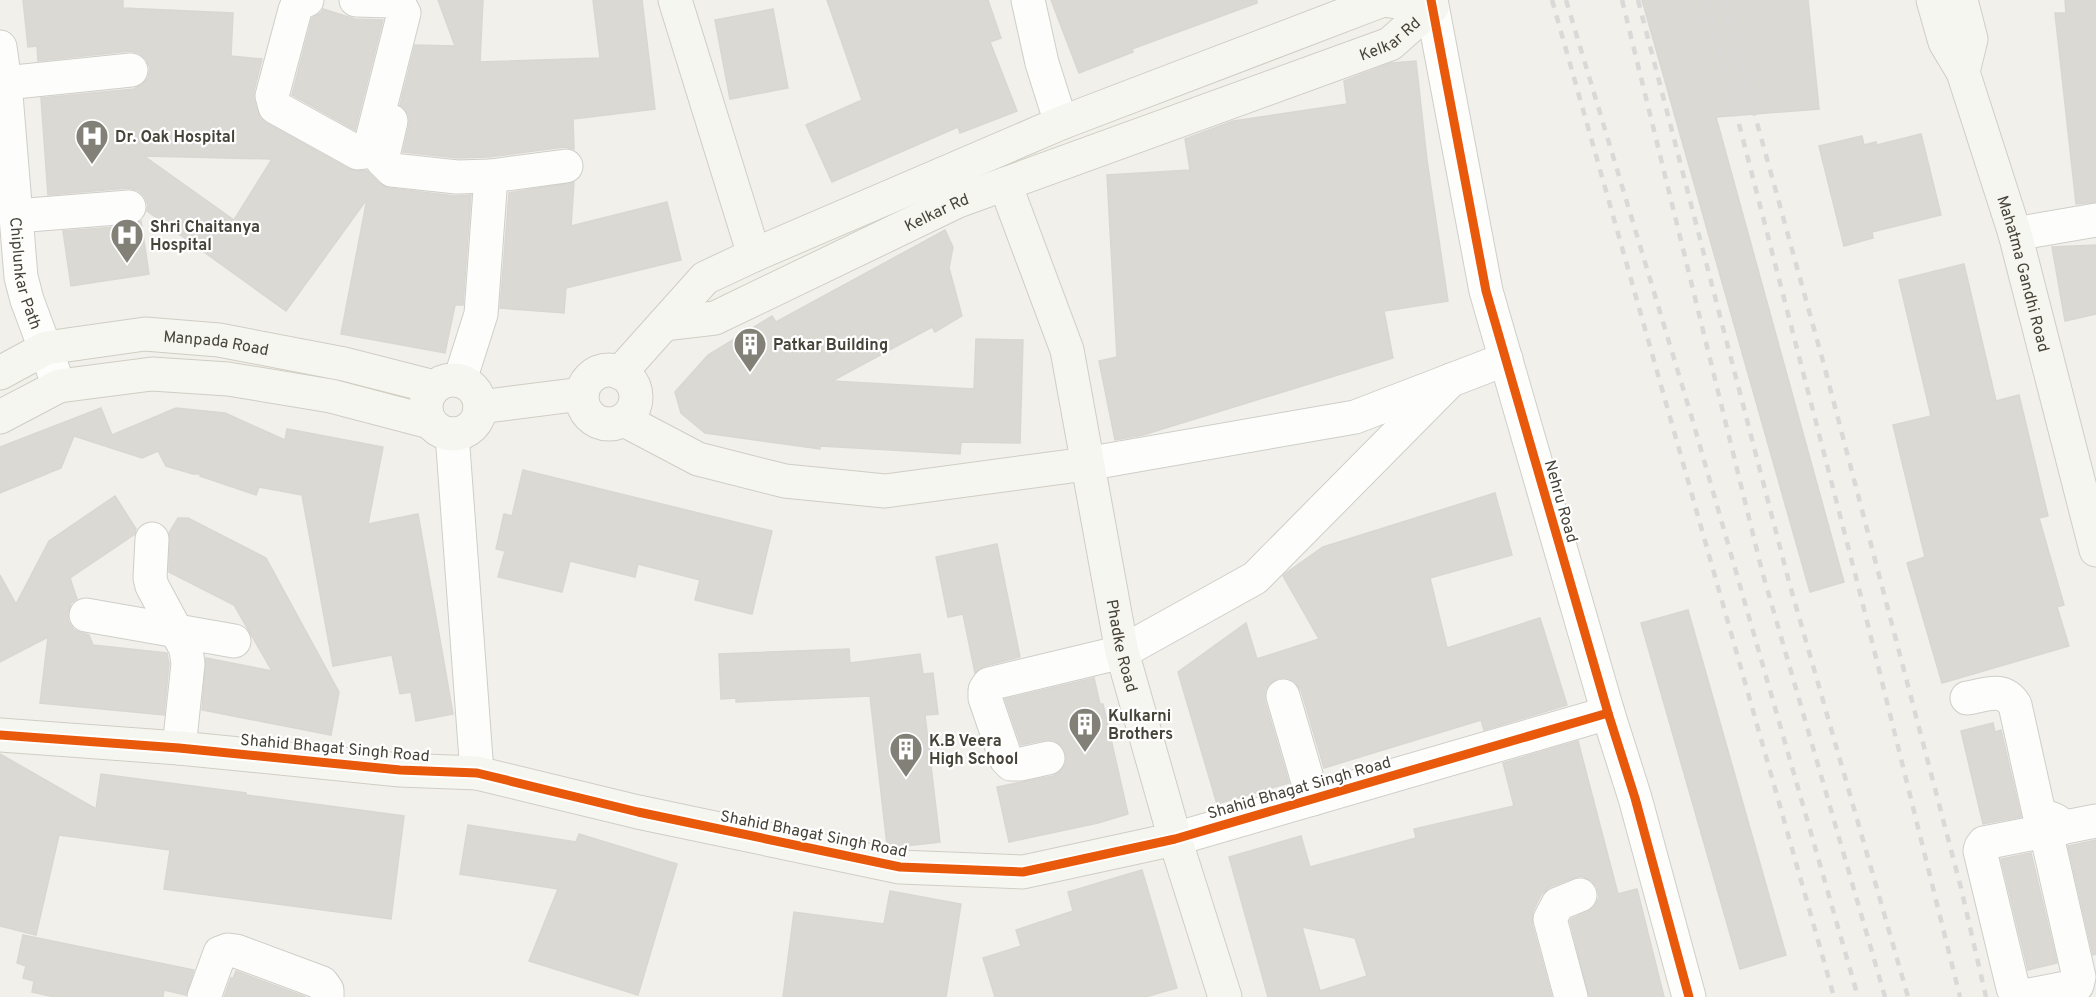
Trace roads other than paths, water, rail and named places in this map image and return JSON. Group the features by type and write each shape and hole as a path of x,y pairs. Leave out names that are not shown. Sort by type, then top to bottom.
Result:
{"street":[{"path":"292,3 272,96 275,107 358,153 366,152 370,147 404,14 399,4 392,1 356,0"},
{"path":"675,0 754,255"},
{"path":"1028,0 1042,63 1061,123"},
{"name":"Kelkar Rd","path":"620,373 705,278 754,255 1061,123 1383,0 1432,4"},
{"name":"Mahatma Gandhi Road","path":"1933,0 1945,42 1963,72 2015,234 2096,550"},
{"path":"1961,0 1971,39 1963,72"},
{"name":"Kelkar Rd","path":"664,324 716,318 958,201 1390,44 1432,4"},
{"name":"Nehru Road","path":"1432,4 1486,291 1608,713 1635,798 1689,997"},
{"path":"417,12 382,159 392,170 457,177 491,176 566,166"},
{"name":"Chiplunkar Path","path":"0,47 16,216 11,281 27,300 59,386"},
{"path":"5,83 131,70"},
{"path":"447,384 475,390 480,407 475,423 460,433 441,428 427,413 426,404 428,395 447,384 481,314 491,176"},
{"name":"Phadke Road","path":"1005,184 1067,350 1122,652 1175,839 1225,997"},
{"path":"16,216 129,207"},
{"path":"2015,234 2096,220"},
{"name":"Manpada Road","path":"0,373 46,348 145,334 219,340 447,384"},
{"path":"624,420 698,459 785,481 885,491 1086,464 1354,417 1506,359"},
{"path":"606,370 620,373 631,381 636,397 635,406 624,420 608,424 592,418 586,412 582,394 590,378 598,372 606,370"},
{"name":"Manpada Road","path":"0,417 59,386 152,374 228,379 331,396 441,428"},
{"path":"1048,758 1021,764 1011,764 1006,759 985,698 985,690 989,684 1122,652 1255,578 1451,380"},
{"path":"480,407 582,394"},
{"path":"441,428 477,773"},
{"path":"152,539 150,578 186,649 189,664 179,748"},
{"path":"86,615 234,641"},
{"path":"1967,698 2000,693 2011,698 2015,705 2039,813 2068,827"},
{"path":"1283,696 1312,799"},
{"name":"Shahid Bhagat Singh Road","path":"0,735 179,748 400,770 477,773 638,812 900,867 1023,872 1175,839 1608,713"},
{"path":"2068,827 2079,977 2077,985 2024,996 2016,994 1980,851 1981,847 1984,843 2068,827"},
{"path":"2068,827 2093,978 2096,981"},
{"path":"1571,997 1550,919 1558,903 1580,895"},
{"path":"204,997 220,953 228,950 322,983 327,990 327,997"}],"railway":[{"path":"1552,0 1834,997"},
{"path":"1566,0 1691,415 1858,997"},
{"path":"1622,0 1762,571 1885,997"},
{"path":"1638,0 1789,582 1908,997"},
{"path":"1707,0 1859,589 1960,997"},
{"path":"1723,0 1824,365 1961,888 1986,997"}],"place":[{"name":"Dr. Oak Hospital","path":"92,165"},
{"name":"Shri Chaitanya Hospital","path":"127,264"},
{"name":"Patkar Building","path":"750,373"},
{"name":"Kulkarni Brothers","path":"1085,753"},
{"name":"K.B Veera High School","path":"906,778"}]}
